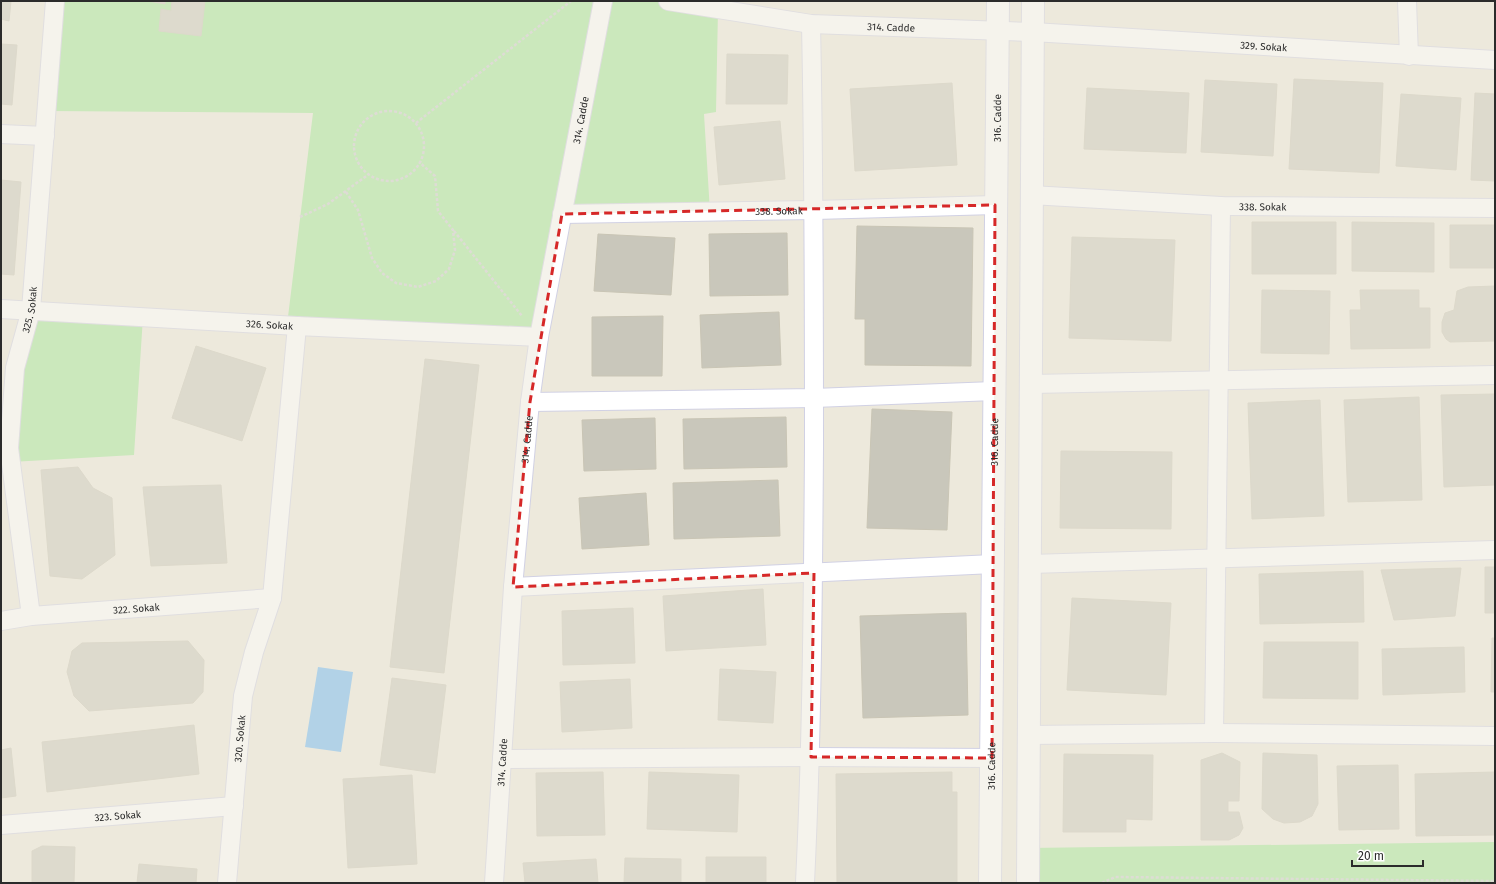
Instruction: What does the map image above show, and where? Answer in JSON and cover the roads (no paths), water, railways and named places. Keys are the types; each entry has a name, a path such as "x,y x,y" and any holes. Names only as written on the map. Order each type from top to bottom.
{"street":[{"name":"325. Sokak","path":"31,616 5,449 15,368 31,310 55,1"},
{"name":"314. Cadde","path":"494,883 513,587 530,402 539,337 603,1"},
{"name":"314. Cadde","path":"668,1 811,24 1033,32"},
{"name":"316. Cadde","path":"990,883 998,1"},
{"path":"1028,883 1033,1"},
{"path":"1407,1 1409,56"},
{"path":"805,883 811,757 814,573 815,210 811,24"},
{"name":"329. Sokak","path":"1033,32 1409,56 1495,60"},
{"path":"1,134 45,136"},
{"name":"338. Sokak","path":"1031,195 1221,206 1495,208"},
{"name":"338. Sokak","path":"562,214 815,210 995,205"},
{"path":"1214,733 1221,206"},
{"name":"326. Sokak","path":"1,309 297,326 539,337"},
{"name":"320. Sokak","path":"227,883 243,696 254,652 272,598 297,326"},
{"path":"1031,384 1495,375"},
{"path":"530,402 814,398 994,392"},
{"path":"1030,564 1495,550"},
{"path":"513,587 993,564"},
{"name":"322. Sokak","path":"1,621 31,616 272,598"},
{"path":"1028,735 1214,733 1495,736"},
{"path":"502,759 811,757 992,758"},
{"name":"323. Sokak","path":"1,825 234,806"}],"water":[{"path":"318,667 353,672 341,752 305,747"}]}
